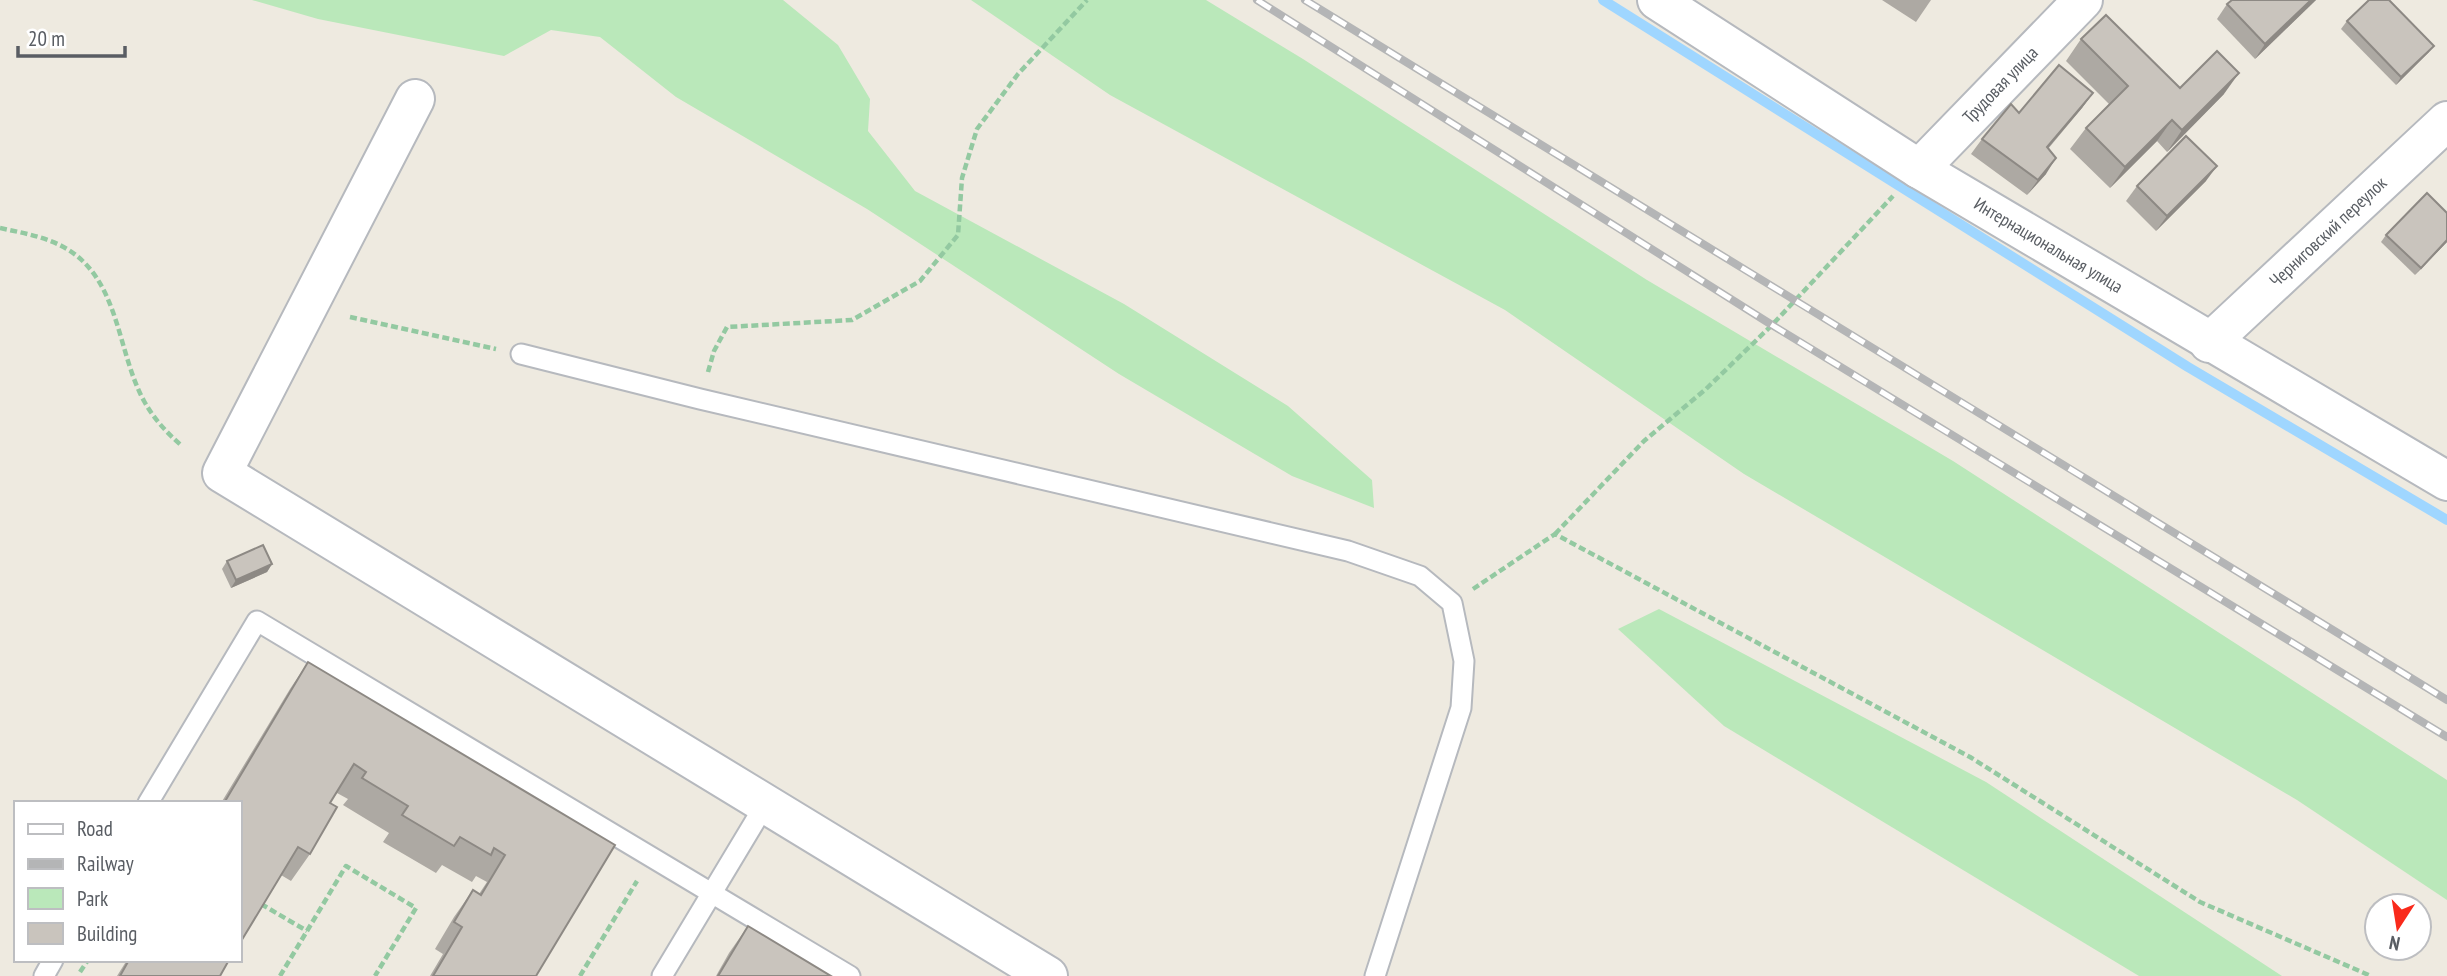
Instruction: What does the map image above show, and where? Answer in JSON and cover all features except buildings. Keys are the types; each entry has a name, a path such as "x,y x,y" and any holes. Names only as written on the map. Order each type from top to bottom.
{"street":[{"name":"Интернациональная улица","path":"1657,0 1919,169 2209,343 2447,481"},
{"name":"Трудовая улица","path":"1919,169 2083,0"},
{"path":"415,99 222,473 1048,976"},
{"name":"Черниговский переулок","path":"2209,343 2447,121"}],"lane":[{"path":"521,354 700,400 1348,551 1420,576 1452,603 1464,661 1461,708 1375,976"},
{"path":"149,801 257,621 850,976"},
{"path":"662,976 766,803"}],"path":[{"path":"700,400 714,351 727,327 852,320 920,281 958,235 962,178 977,129 1018,74 1087,0"},
{"path":"1452,603 1555,534 1644,441 1706,389 1772,325 1891,199"},
{"path":"0,228 47,239 85,262 102,287 118,323 142,398 159,425 182,446"},
{"path":"350,317 521,354"},
{"path":"1555,534 1970,757 2200,902 2371,976"},
{"path":"280,976 346,866 416,908 376,976"},
{"path":"579,976 639,877"},
{"path":"261,904 307,931"}],"green space":[{"path":"252,0 783,0 838,45 870,99 868,131 915,191 1124,304 1288,406 1372,480 1374,508 1292,476 1119,374 867,209 676,97 600,37 551,30 504,56 318,19"},
{"path":"971,0 1206,0 1303,59 1647,280 1953,461 2447,780 2447,900 2297,800 1744,474 1505,310 1110,95"},
{"path":"1659,609 1986,782 2282,976 2139,976 1724,726 1618,629"}],"waterway":[{"path":"1603,0 2188,367 2447,520"}],"railway":[{"path":"1257,0 1772,325 2447,737"},
{"path":"1305,0 2447,700"}]}
